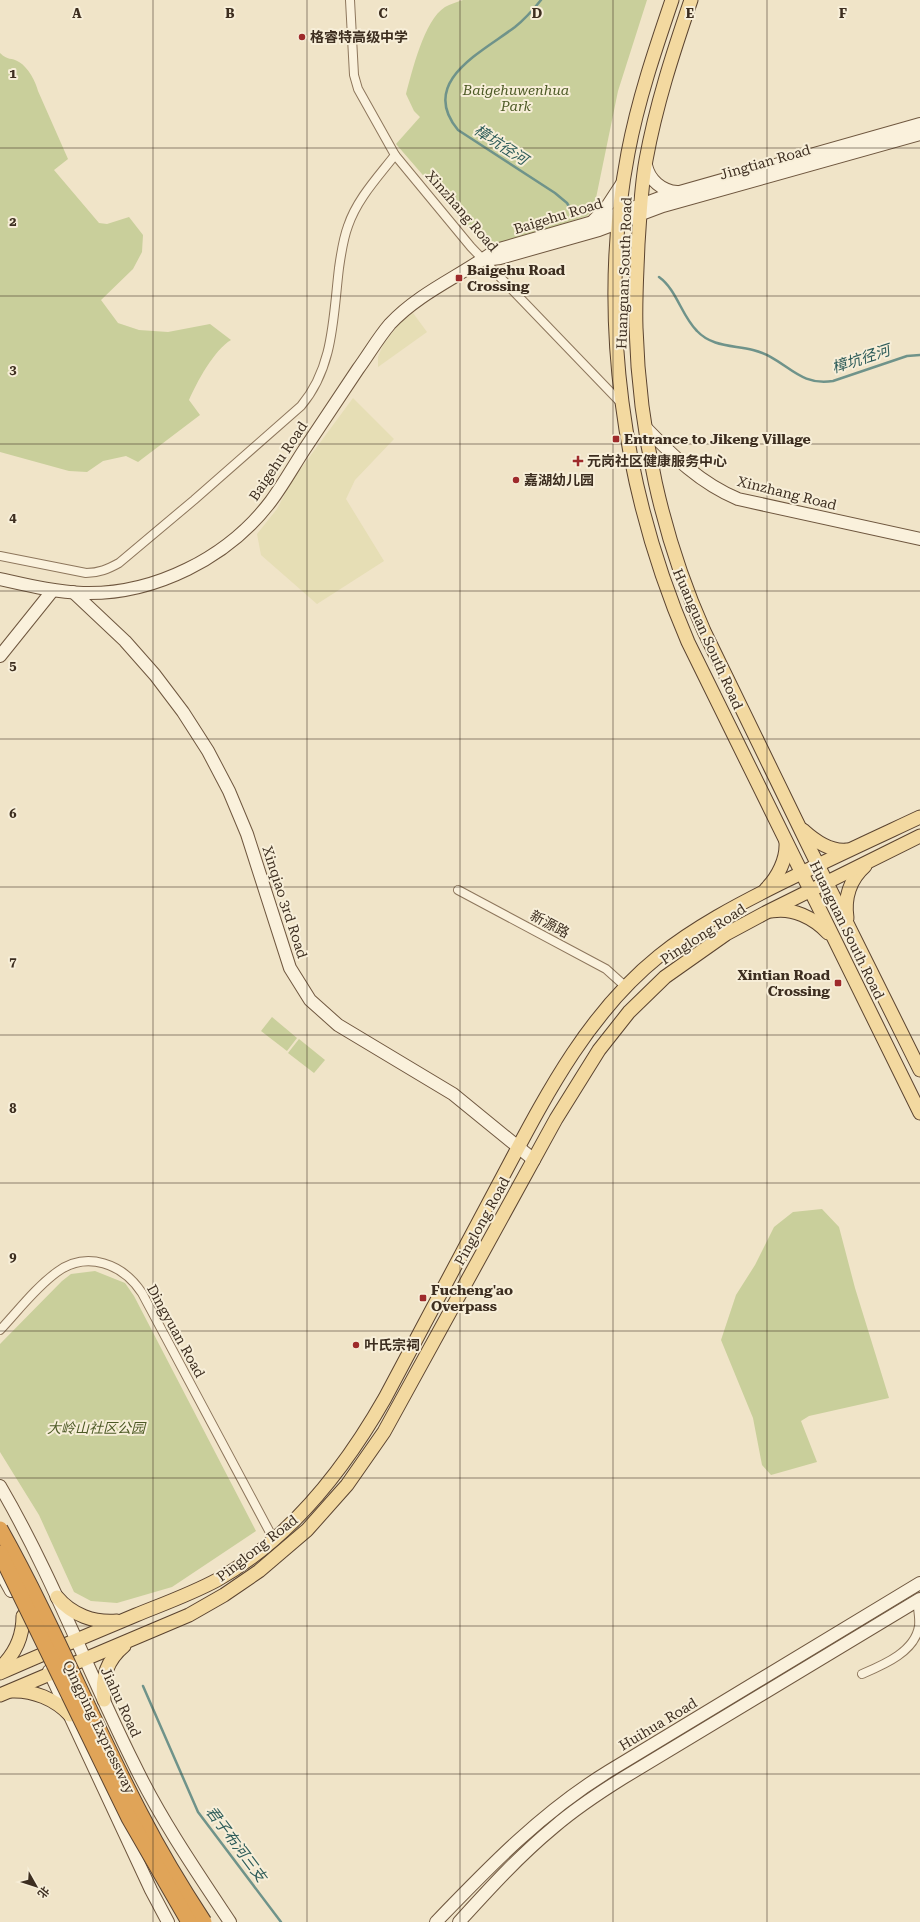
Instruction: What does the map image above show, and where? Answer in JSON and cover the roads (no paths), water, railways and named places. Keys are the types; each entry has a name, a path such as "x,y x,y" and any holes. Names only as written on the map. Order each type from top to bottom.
{"highway":[{"name":"Qingping Expressway","path":"0,1529 36,1597 140,1814 175,1876 204,1922"},
{"name":"Qingping Expressway","path":"0,1553 129,1818 189,1922"}],"main road":[{"name":"Huanguan South Road","path":"672,0 639,106 623,181 620,217 616,322 627,435 645,518 662,575 688,642 920,1113"},
{"name":"Huanguan South Road","path":"691,0 661,95 646,165 641,210 636,327 639,380 646,428 662,508 693,606 818,865 920,1070"},
{"name":"Pinglong Road","path":"0,1673 217,1580 274,1540 322,1490 351,1452 371,1422 550,1090 576,1048 594,1024 626,987 674,945 731,909 801,873 920,817"},
{"path":"796,820 817,841 834,850 849,850"},
{"name":"Pinglong Road","path":"4,1693 189,1615 240,1584 293,1543 332,1503 360,1468 391,1419 534,1160 585,1071 599,1050 629,1012 647,993 683,963 726,934 810,890 920,836"},
{"path":"762,893 772,882 779,869 785,854 786,842"},
{"path":"847,923 846,910 849,889 854,878 871,860"},
{"path":"765,913 782,910 800,914 818,924 834,939"},
{"path":"57,1596 70,1610 86,1617 107,1622 127,1619"},
{"path":"0,1668 9,1658 19,1641 23,1625 23,1616"},
{"path":"104,1700 102,1685 106,1670 116,1654 130,1641"},
{"path":"4,1693 26,1692 44,1697 58,1704 70,1715"}],"street":[{"name":"Xinzhang Road","path":"350,0 354,75 358,89 395,155 484,260 623,404"},
{"name":"Jingtian Road","path":"641,210 678,192 920,124"},
{"name":"Jingtian Road","path":"620,217 920,134"},
{"path":"0,556 86,573 109,569 194,500 301,406 311,394 318,382 328,351 342,245 347,227 353,213 363,198 395,155"},
{"path":"646,165 649,176 658,184 669,190 678,192"},
{"path":"588,223 595,219 606,208 623,181"},
{"name":"Baigehu Road","path":"484,260 500,258 620,217"},
{"name":"Baigehu Road","path":"0,580 53,590 73,592 105,592 131,589 153,583 174,576 194,566 231,542 260,515 272,501 319,428 391,324 404,311 434,288 484,260 496,250 588,223 620,217"},
{"name":"Xinzhang Road","path":"646,428 694,474 714,488 738,499 920,539"},
{"path":"0,656 53,590"},
{"name":"Xinqiao 3rd Road","path":"73,592 125,641 156,675 183,712 208,751 229,791 247,834 290,968 310,1000 338,1025 453,1094 534,1160"},
{"name":"新源路","path":"458,890 606,969 626,987"},
{"name":"Dingyuan Road","path":"0,1330 48,1279 68,1266 80,1262 104,1263 126,1274 142,1293 274,1540"},
{"name":"Jiahu Road","path":"0,1486 57,1596 134,1765 158,1809 230,1922"},
{"path":"0,1571 42,1655 151,1890 168,1922"},
{"name":"Huihua Road","path":"436,1922 509,1847 569,1797 594,1780 920,1583"},
{"path":"862,1674 883,1666 902,1652 914,1639 919,1626 919,1600"},
{"name":"Huihua Road","path":"459,1922 522,1856 588,1801 630,1774 919,1600"}],"waterway":[{"name":"樟坑径河","path":"541,0 519,24 472,58 459,70 450,83 445,97 448,113 458,130 555,193 567,203 574,215"},
{"name":"樟坑径河","path":"659,277 665,282 675,296 692,325 703,336 716,343 753,350 764,354 810,380 821,382 833,381 907,356 920,355"},
{"name":"君子布河三支","path":"143,1686 198,1812 281,1922"}],"place":[{"name":"格睿特高级中学","path":"302,37"},
{"name":"Baigehu Road Crossing","path":"459,278"},
{"name":"Entrance to Jikeng Village","path":"616,439"},
{"name":"元岗社区健康服务中心","path":"578,461"},
{"name":"嘉湖幼儿园","path":"516,480"},
{"name":"Xintian Road Crossing","path":"838,983"},
{"name":"Fucheng'ao Overpass","path":"423,1298"},
{"name":"叶氏宗祠","path":"356,1345"}],"park label":[{"name":"Baigehuwenhua Park","path":"516,98"},
{"name":"大岭山社区公园","path":"96,1428"}]}
